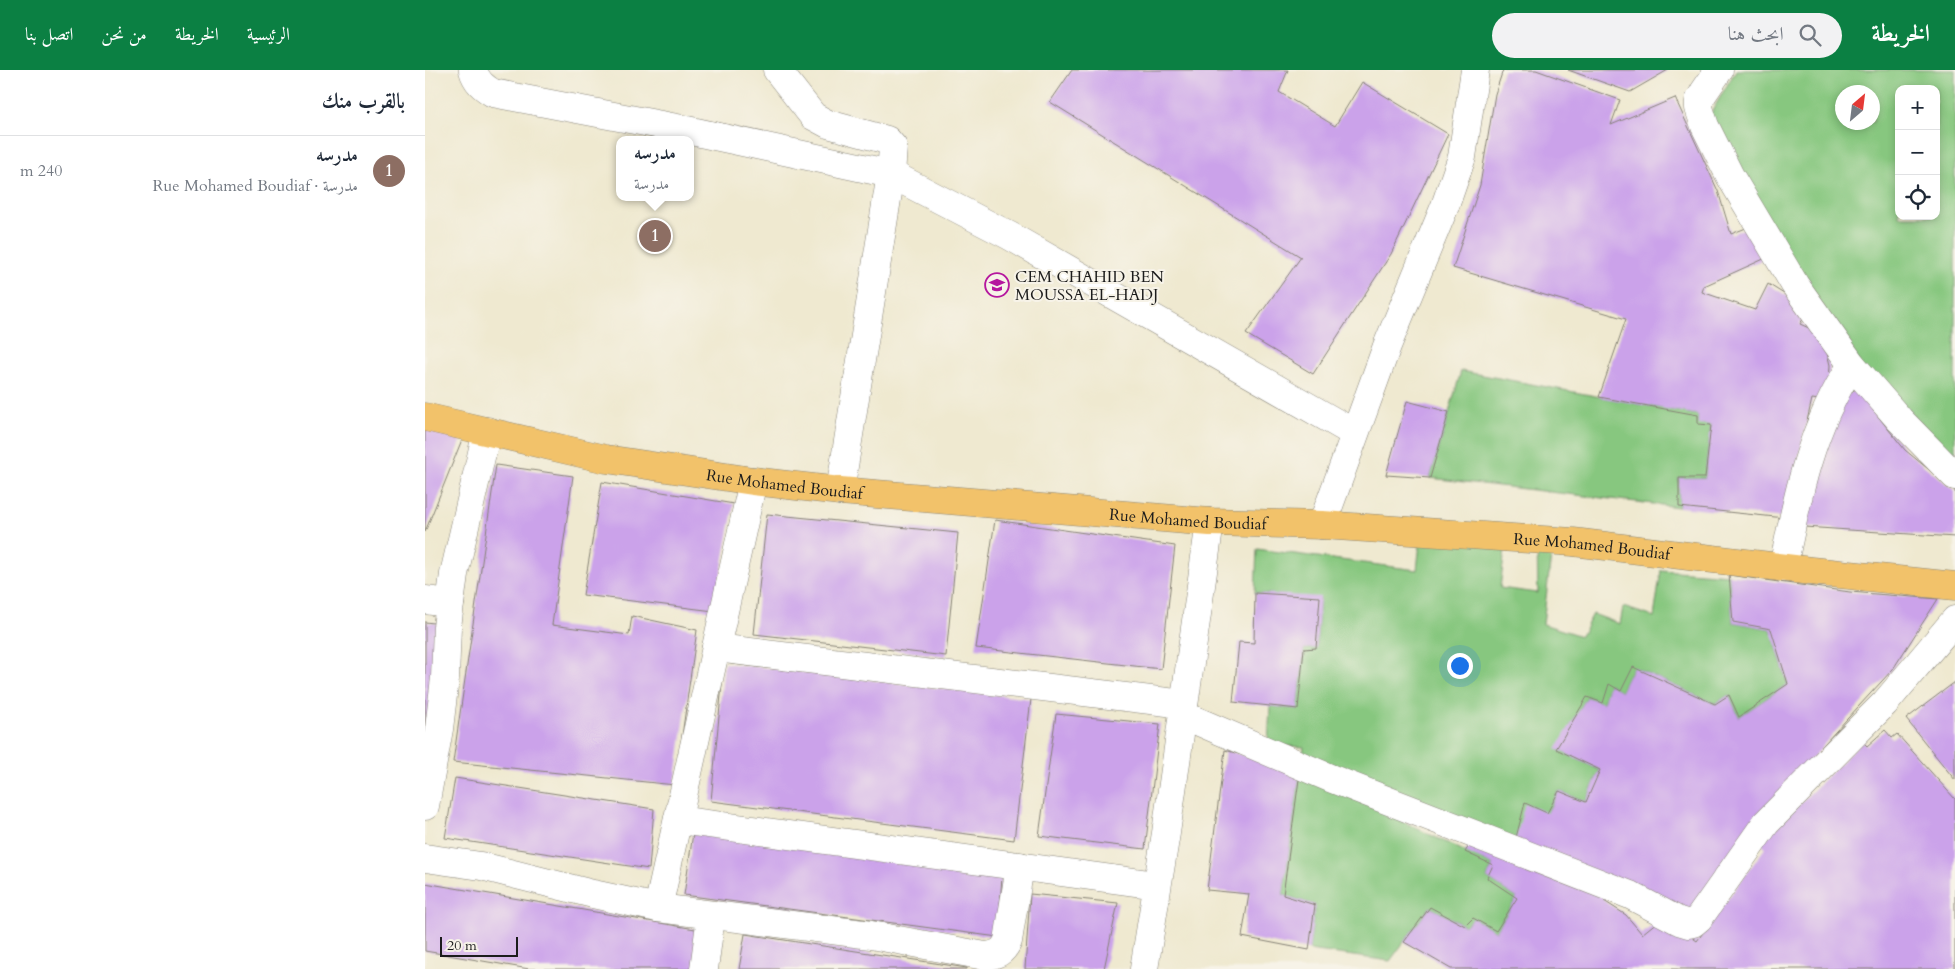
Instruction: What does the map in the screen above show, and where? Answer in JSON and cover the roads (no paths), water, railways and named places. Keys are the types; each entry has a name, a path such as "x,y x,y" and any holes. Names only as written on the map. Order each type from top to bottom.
{"main road":[{"name":"Rue Mohamed Boudiaf","path":"425,417 607,459 753,481 840,491 1210,522 1322,525 1573,542 1783,568 1955,586"}],"street":[{"path":"473,70 476,79 481,85 493,93 682,129 891,174 1010,236 1354,433"},
{"path":"777,70 813,116 828,124 887,140 893,147 891,174 840,491"},
{"path":"1322,525 1387,346 1445,206 1462,157 1475,70"},
{"path":"1719,70 1699,101 1699,108 1705,126 1730,176 1795,285 1852,365 1900,420 1955,476"},
{"path":"1783,568 1800,485 1810,452 1831,398 1852,365"},
{"path":"425,806 439,729 445,678 447,627 438,601 454,574 487,432"},
{"path":"658,908 753,481"},
{"path":"1144,969 1210,522"},
{"path":"716,648 1183,710 1389,802 1621,891 1689,924 1693,924 1766,823 1885,703 1955,620"},
{"path":"679,820 1157,885"},
{"path":"425,858 481,866 658,908 711,916 871,934 985,956 995,955 1002,951 1008,941 1021,866"},
{"path":"704,969 711,916"}],"place":[{"name":"مدرسه","path":"655,236"},
{"name":"CEM CHAHID BEN MOUSSA EL-HADJ","path":"997,285"}]}
